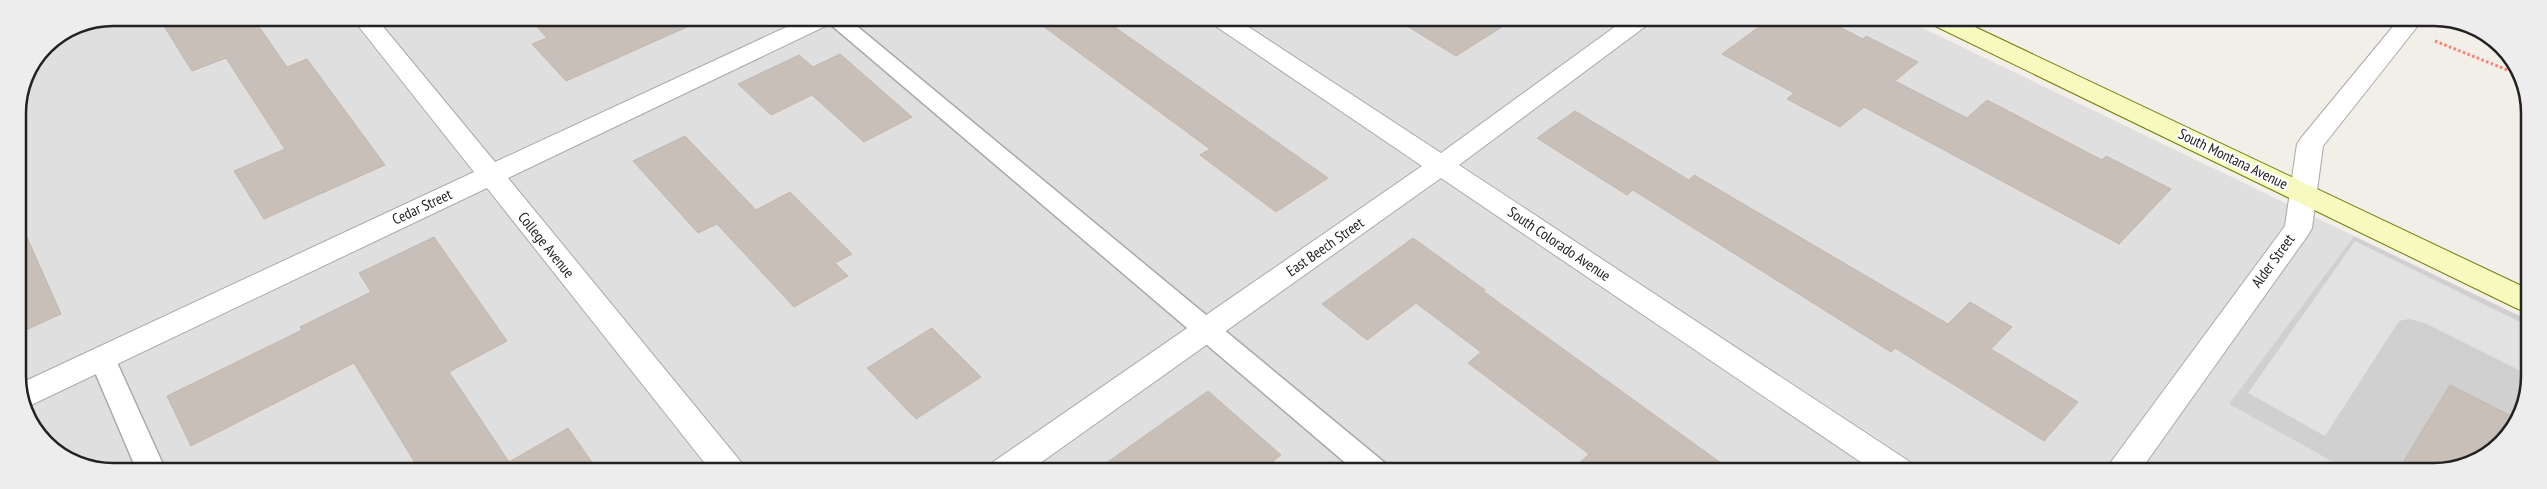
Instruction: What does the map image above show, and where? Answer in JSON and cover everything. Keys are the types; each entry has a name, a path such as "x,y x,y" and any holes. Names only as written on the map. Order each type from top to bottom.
{"street":[{"name":"College Avenue","path":"370,26 723,463"},
{"name":"Cedar Street","path":"28,393 807,26"},
{"name":"South Colorado Avenue","path":"1231,26 1887,463"},
{"name":"East Beech Street","path":"1015,463 1442,165 1631,26"},
{"name":"South Montana Avenue","path":"1954,26 2521,298"},
{"name":"Alder Street","path":"2128,463 2298,228 2310,144 2407,26"}],"lane":[{"path":"844,26 1365,463"},
{"path":"102,358 148,463"}],"path":[{"path":"2413,26 2509,70"}],"shaded area":[{"path":"114,26 1919,26 2354,236 2229,404 2335,463 102,462 80,456 56,441 44,429 38,419 28,392 26,375 26,114 28,97 33,80 41,65 65,41 80,33"},
{"path":"2354,236 2521,317 2520,387 2512,414 2503,429 2491,441 2467,456 2433,463 2335,463 2229,404"},
{"path":"2355,241 2521,323 2521,371 2425,323 2409,319 2399,321 2325,436 2248,393"}],"building":[{"path":"164,26 259,26 287,67 307,59 385,165 264,219 234,171 285,149 226,58 192,71"},
{"path":"536,26 689,26 566,81 532,44 547,38"},
{"path":"1043,26 1113,26 1328,178 1276,212 1200,155 1210,149"},
{"path":"1407,26 1503,26 1456,56"},
{"path":"1760,26 1838,26 1863,39 1866,36 1918,62 1895,81 1967,118 1987,100 2102,160 2106,156 2171,189 2119,244 1864,107 1840,127 1787,99 1794,93 1722,54"},
{"path":"840,54 912,117 864,142 812,95 771,115 738,84 799,55 813,67"},
{"path":"1575,111 1689,180 1694,175 1948,324 1970,302 2012,327 1991,349 2078,402 2044,441 1895,348 1891,352 1633,190 1627,195 1537,138"},
{"path":"685,136 756,210 790,192 852,254 835,263 848,276 794,307 717,224 698,233 633,161"},
{"path":"26,235 61,314 26,330"},
{"path":"434,237 507,341 449,372 509,462 568,428 592,463 415,463 354,363 191,446 167,396 302,330 300,327 371,292 359,273"},
{"path":"1413,238 1721,463 1579,463 1589,454 1468,363 1481,352 1416,303 1367,340 1322,304"},
{"path":"932,328 981,377 916,419 867,368"},
{"path":"2450,385 2511,416 2503,429 2491,441 2467,456 2433,463 2408,463 2404,461"},
{"path":"1208,391 1281,455 1270,463 1106,463"}]}
